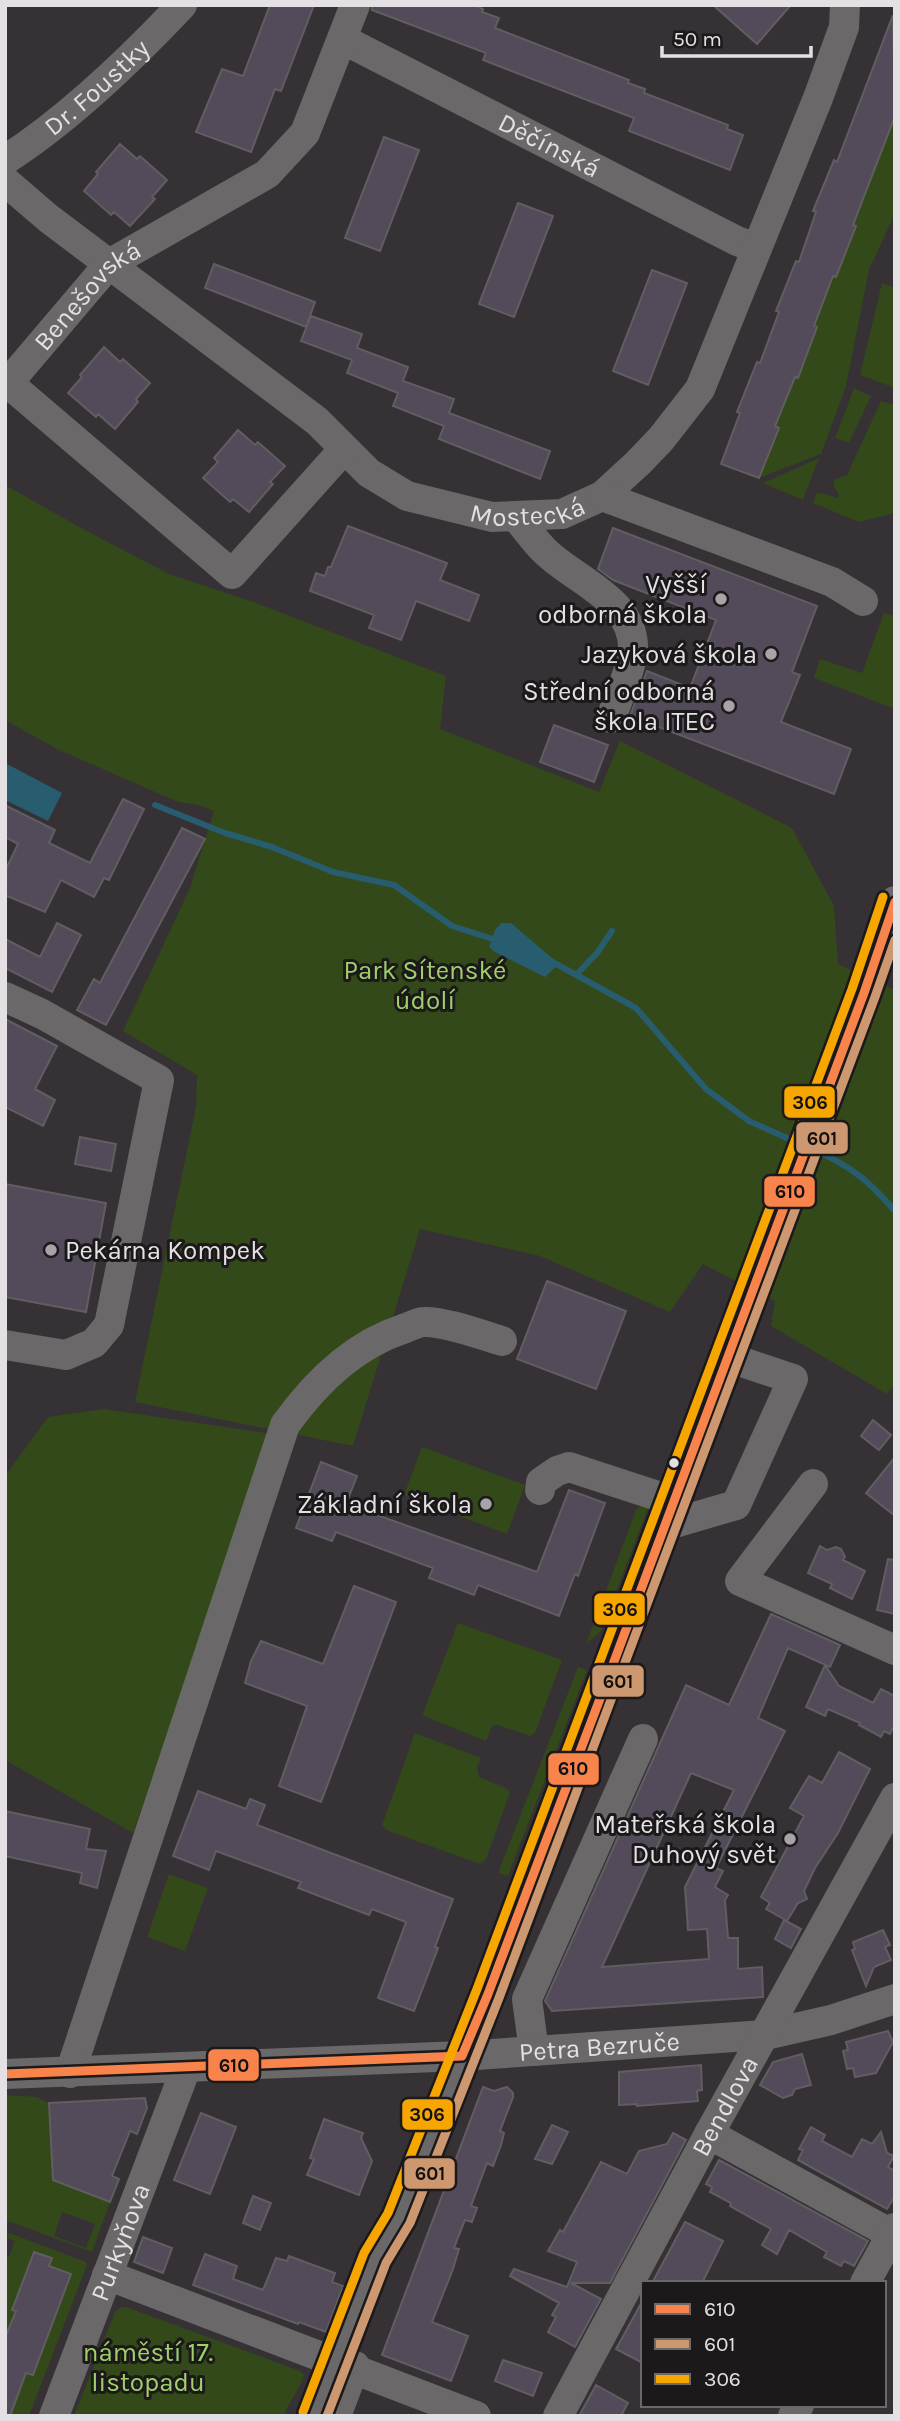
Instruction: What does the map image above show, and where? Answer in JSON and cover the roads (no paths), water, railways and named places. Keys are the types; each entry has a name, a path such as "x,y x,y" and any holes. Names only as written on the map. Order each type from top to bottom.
{"street":[{"name":"Dr. Foustky","path":"5,160 30,144 69,111 182,5"},
{"name":"Benešovská","path":"344,449 232,574 8,383 109,264 267,174 305,132 355,5"},
{"name":"Mostecká","path":"5,181 14,191 317,421 369,473 407,496 492,517 562,514 602,496 662,439 700,389 844,27 845,5"},
{"name":"Děčínská","path":"342,39 737,241 756,247"},
{"path":"602,496 832,582 863,601"},
{"path":"514,516 548,554 618,607 632,631 633,653 611,718"},
{"path":"314,2416 345,2365 393,2265 399,2218 488,1994 864,993 895,901"},
{"path":"5,997 42,1014 159,1080 109,1325 94,1343 66,1355 5,1345"},
{"path":"69,2073 285,1425 303,1399 339,1364 380,1336 423,1322 466,1329 502,1341"},
{"path":"540,1490 541,1482 557,1471 569,1467 669,1513 736,1505 793,1379 727,1357"},
{"path":"813,1484 740,1581 895,1650"},
{"path":"534,2051 527,1999 643,1739"},
{"name":"Bendlova","path":"558,2416 709,2134 895,1798"},
{"name":"Petra Bezruče","path":"5,2074 462,2056 765,2035 831,2020 895,1999"},
{"name":"Purkyňova","path":"54,2416 186,2068"},
{"path":"709,2134 894,2233 866,2281"},
{"path":"107,2275 476,2416"},
{"path":"336,2416 345,2365"}],"water":[{"path":"7,764 62,793 48,821 5,800"},
{"path":"501,923 511,923 559,964 545,977 495,952 489,947 495,930"}],"waterway":[{"path":"155,805 333,872 394,885 452,926 499,941"},
{"path":"577,974 597,953 612,931"},
{"path":"551,961 636,1008 706,1089 749,1121 798,1143"},
{"path":"814,1150 859,1175 895,1211"}],"place":[{"name":"Vyšší odborná škola","path":"721,599"},
{"name":"Jazyková škola","path":"771,654"},
{"name":"Střední odborná škola ITEC","path":"729,706"},
{"name":"Pekárna Kompek","path":"51,1250"},
{"name":"Základní škola","path":"486,1504"},
{"name":"Mateřská škola Duhový svět","path":"790,1839"}],"park label":[{"name":"Park Sítenské údolí","path":"425,985"},
{"name":"náměstí 17. listopadu","path":"148,2367"}]}
